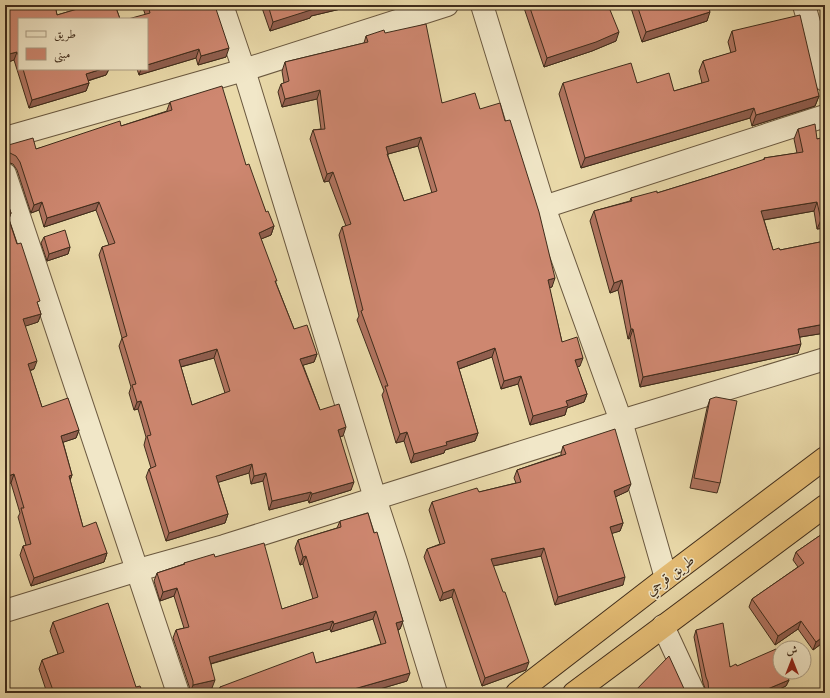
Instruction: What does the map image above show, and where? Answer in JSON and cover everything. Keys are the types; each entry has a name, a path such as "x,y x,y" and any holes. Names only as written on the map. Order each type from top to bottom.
{"highway":[{"name":"طريق قرجي","path":"517,693 825,458"},
{"path":"574,693 825,506"}],"street":[{"path":"222,5 244,70 374,498 396,562 436,693"},
{"path":"5,138 244,70 447,5"},
{"path":"482,5 544,207 620,421 666,578"},
{"path":"804,5 825,80"},
{"path":"544,207 825,116"},
{"path":"5,174 178,693"},
{"path":"5,611 138,570 224,546 620,421 825,359"},
{"path":"663,626 694,693"}],"building":[{"path":"5,5 55,5 57,15 91,5 115,5 120,18 18,18 18,54 17,52 5,55"},
{"path":"148,5 212,5 213,9 216,9 229,48 201,56 199,49 148,65 148,18 132,18 150,13"},
{"path":"268,5 323,5 313,7 314,9 273,22"},
{"path":"529,5 608,5 619,32 596,42 547,58"},
{"path":"637,5 708,5 710,12 646,32"},
{"path":"800,15 819,96 756,115 754,108 585,158 563,83 631,63 637,83 669,73 674,91 709,81 703,61 736,51 732,31"},
{"path":"426,24 442,103 475,93 480,109 500,103 505,121 510,120 539,212 555,278 548,280 562,342 577,337 583,358 575,360 587,394 566,401 568,406 533,416 521,376 504,381 495,348 457,362 478,433 446,442 447,445 414,454 407,432 400,434 385,386 388,386 361,311 363,310 342,227 351,224 333,172 327,174 313,130 325,129 320,90 285,99 281,84 289,81 285,62 368,42 366,36 384,30 385,33","holes":["421,137 437,191 404,201 387,154 386,147"]},
{"path":"23,70 99,70 86,74 89,83 32,100"},
{"path":"222,86 246,165 249,164 266,212 268,211 274,226 259,233 277,281 275,281 294,329 307,325 317,354 300,359 320,410 339,404 346,427 338,430 354,482 312,494 311,492 272,501 266,473 254,476 252,464 216,476 228,514 169,533 149,469 156,466 147,436 151,435 141,401 137,402 132,385 136,384 122,338 127,336 102,247 115,243 99,202 47,218 42,202 34,205 20,162 16,156 10,153 5,154 5,146 33,138 36,149 120,121 121,126 172,110 170,102","holes":["217,349 230,391 192,405 179,360"]},
{"path":"815,124 817,139 825,137 825,219 821,220 817,202 761,211 773,250 825,241 825,324 798,329 801,344 643,377 633,329 631,329 622,280 614,283 594,211 632,201 631,198 657,191 657,193 709,177 765,159 764,158 803,152 798,129"},
{"path":"5,196 11,213 7,214 17,244 21,243 40,301 37,302 41,314 23,319 37,361 28,364 42,407 68,398 79,430 61,436 72,475 69,476 83,527 96,522 107,553 34,578 23,546 31,544 21,508 24,508 14,474 5,477"},
{"path":"65,230 70,247 49,254 44,237"},
{"path":"716,397 737,401 720,483 694,478 710,399"},
{"path":"615,429 631,484 614,491 623,523 610,527 625,577 558,597 544,548 491,559 503,592 505,592 529,662 485,678 454,589 443,593 427,549 445,543 432,502 477,488 479,492 521,482 517,470 566,454 563,446"},
{"path":"368,513 374,533 377,532 403,621 396,623 410,673 340,693 222,693 220,687 313,652 316,663 386,643 376,611 334,624 333,621 209,657 215,680 193,685 176,630 189,627 177,588 163,592 157,573 214,554 215,557 264,543 282,609 318,597 306,556 303,557 298,540 341,527 340,521"},
{"path":"825,532 825,635 816,642 801,621 778,636 752,599 804,563 796,552"},
{"path":"108,603 136,687 140,686 143,693 54,693 42,660 64,652 53,622"},
{"path":"723,623 730,667 736,664 737,666 772,651 772,680 789,680 758,693 709,693 708,682 696,630"},
{"path":"669,656 686,693 633,693"}]}
